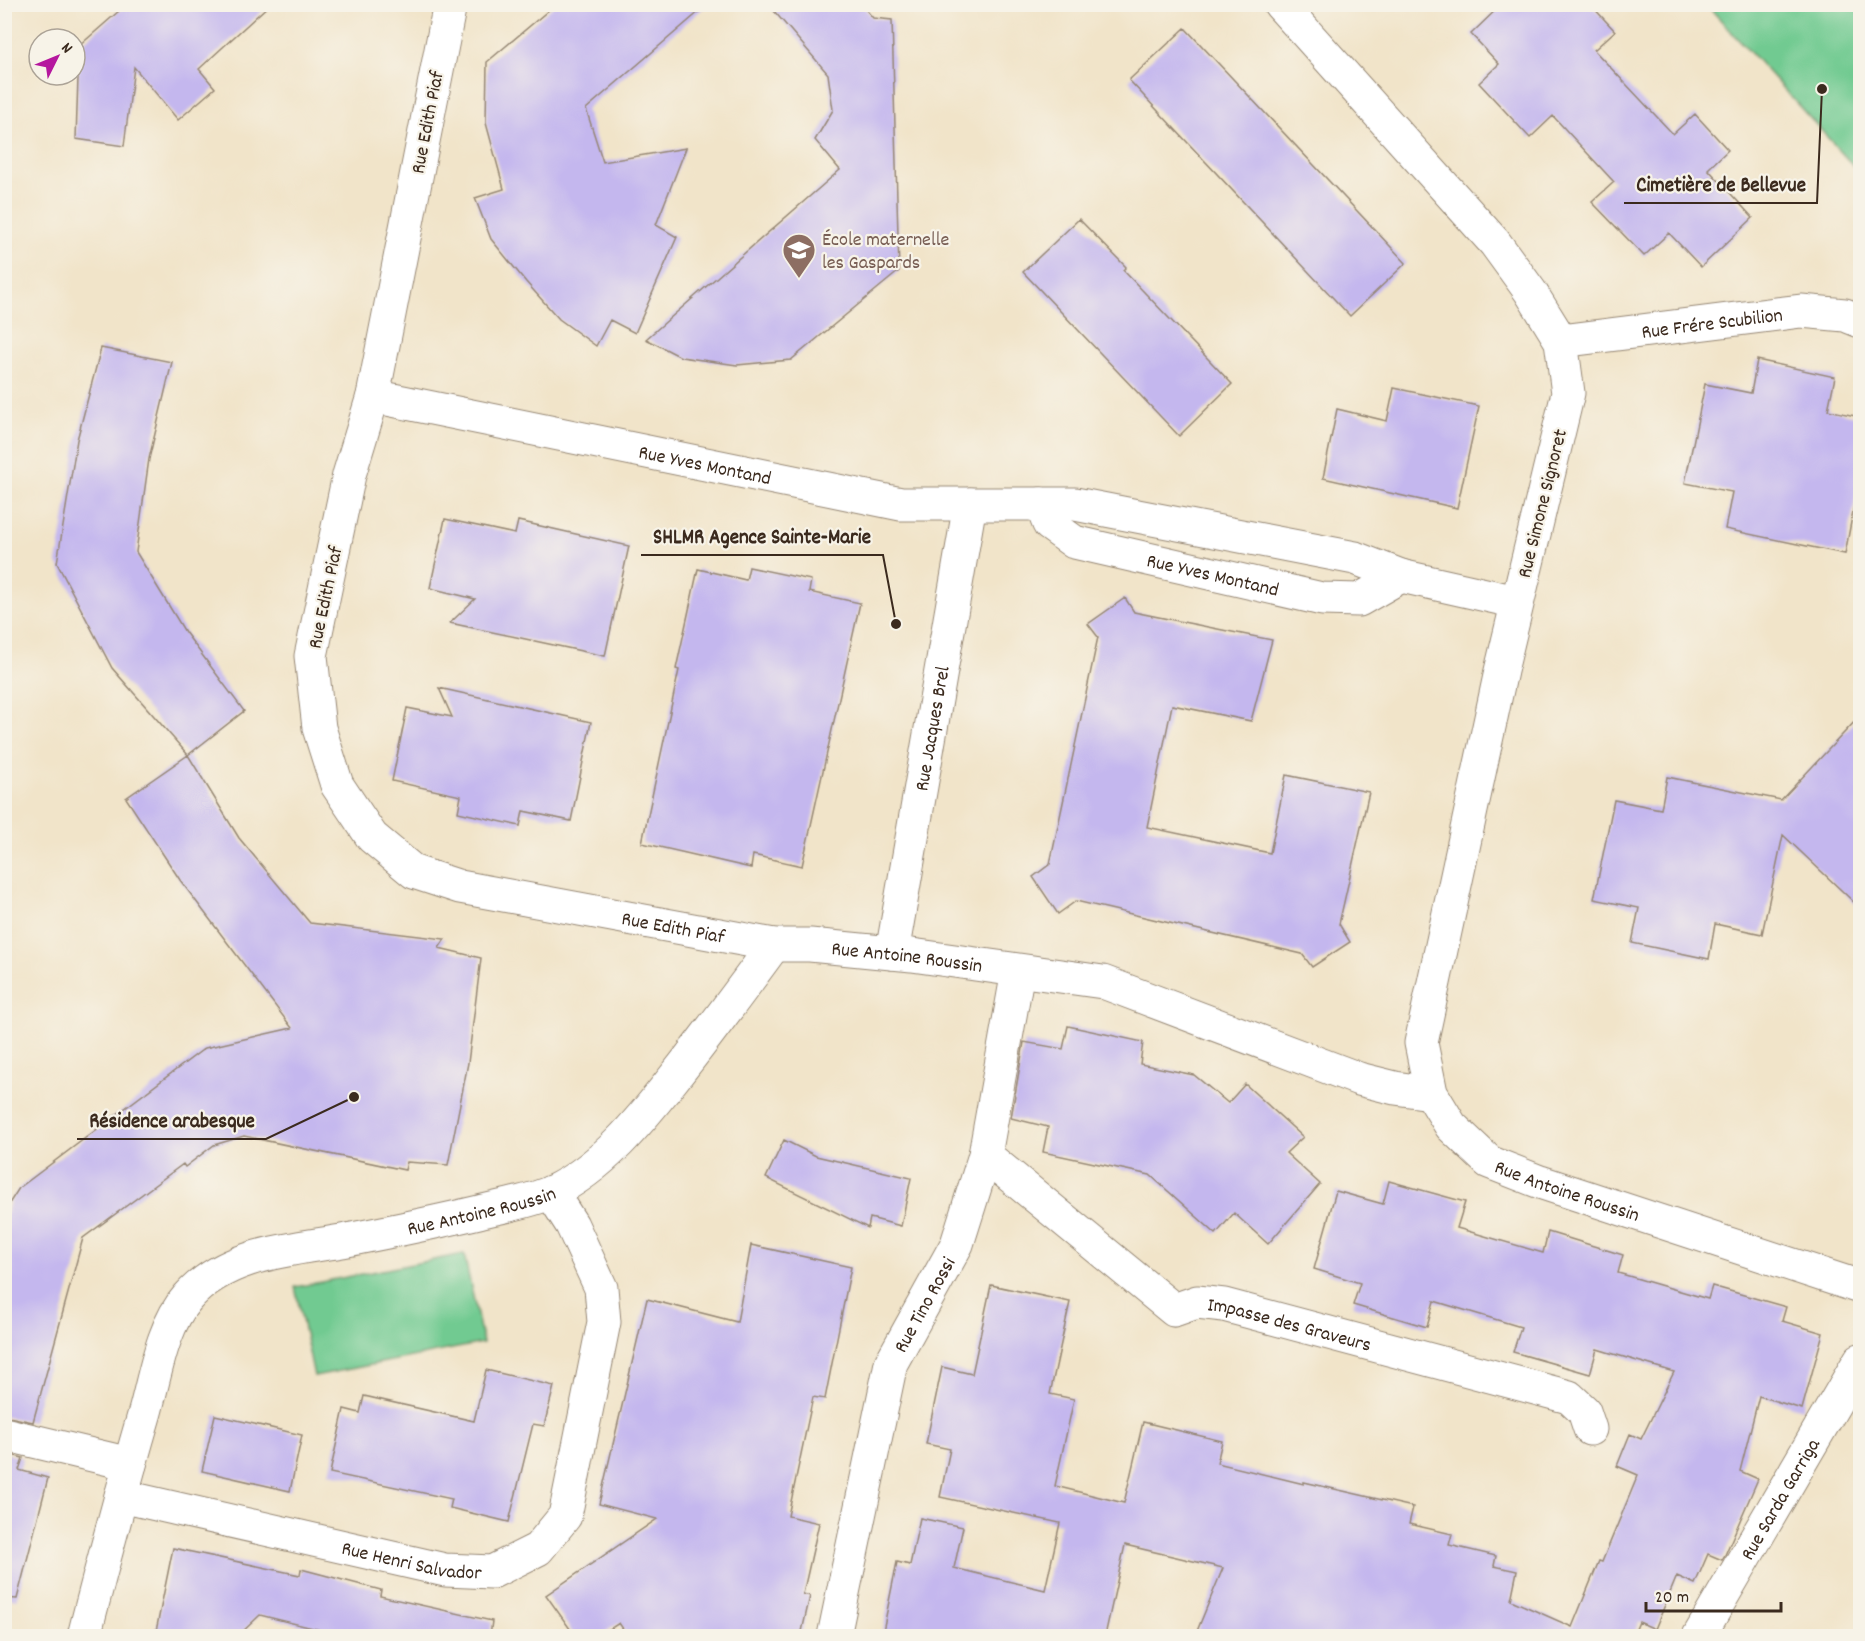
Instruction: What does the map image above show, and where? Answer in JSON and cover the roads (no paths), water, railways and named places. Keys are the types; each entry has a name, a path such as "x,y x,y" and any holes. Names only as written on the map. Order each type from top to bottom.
{"street":[{"name":"Rue Edith Piaf","path":"450,4 373,396 349,475 311,656 319,728 337,786 372,837 414,872 460,887 774,945"},
{"name":"Rue Simone Signoret","path":"1280,4 1495,243 1530,291 1561,341 1568,393 1517,602 1421,1043 1431,1093"},
{"name":"Rue Frére Scubilion","path":"1561,341 1801,310 1845,315 1860,321"},
{"name":"Rue Yves Montand","path":"373,396 901,504 1075,504 1355,558 1401,576 1517,602"},
{"name":"Rue Jacques Brel","path":"892,953 970,504"},
{"name":"Rue Yves Montand","path":"1041,504 1049,525 1074,542 1322,600 1359,600 1401,576"},
{"name":"Rue Antoine Roussin","path":"84,1636 169,1326 187,1298 211,1277 240,1261 276,1252 407,1229 498,1208 551,1192 573,1179 603,1157 630,1132 704,1041 774,945 810,945 892,953 1103,982 1359,1079 1395,1088 1431,1093 1451,1126 1489,1162 1540,1182 1860,1287"},
{"name":"Rue Tino Rossi","path":"834,1636 891,1363 957,1244 985,1155 1018,971"},
{"name":"Impasse des Graveurs","path":"985,1155 1174,1310 1197,1302 1224,1305 1569,1397 1584,1411 1590,1430"},
{"name":"Rue Henri Salvador","path":"121,1496 445,1570 492,1572 538,1549 565,1516 604,1322 601,1288 572,1225 551,1192"},
{"name":"Rue Sarda Garriga","path":"1699,1636 1860,1360"},
{"path":"4,1434 130,1464"}],"place":[{"name":"Cimetière de Bellevue","path":"1822,89"},
{"name":"École maternelle les Gaspards","path":"799,279"},
{"name":"SHLMR Agence Sainte-Marie","path":"896,624"},
{"name":"Résidence arabesque","path":"354,1097"}]}
